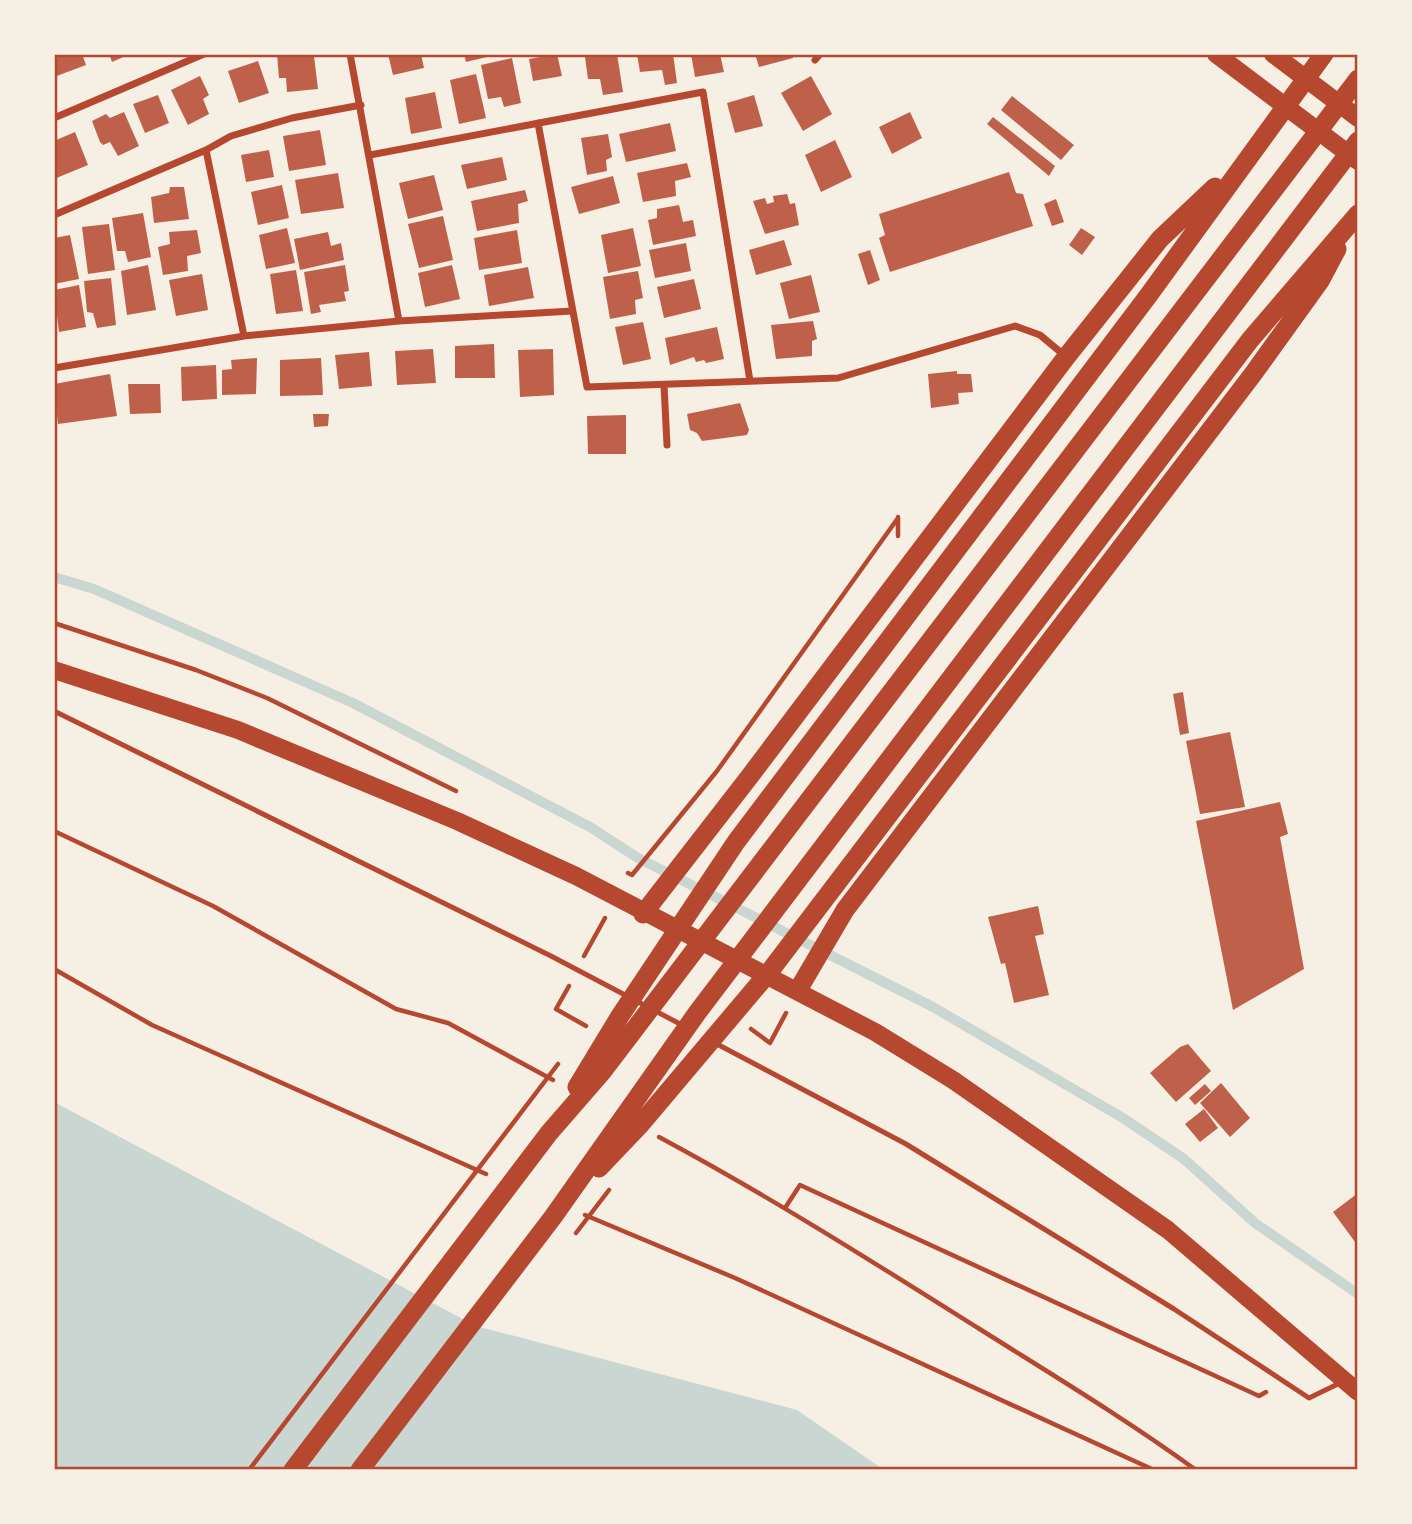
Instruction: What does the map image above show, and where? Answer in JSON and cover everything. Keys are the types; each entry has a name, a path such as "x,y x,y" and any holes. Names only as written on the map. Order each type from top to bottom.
{"highway":[{"path":"550,1133 620,1016 736,842 886,646 954,549 1148,296 1324,54"},
{"path":"293,1470 550,1133 602,1072 1358,79"},
{"path":"360,1470 552,1217 705,1002 1358,141"},
{"path":"643,914 1067,356 1160,239 1253,151"},
{"path":"552,1217 639,1126 770,971 1250,340 1354,219"},
{"path":"798,990 845,910 1313,292 1354,219"}],"main road":[{"path":"1216,54 1358,161"},
{"path":"1273,54 1358,118"},
{"path":"54,670 238,730 457,821 576,876 643,914 798,990 953,1080 1167,1230 1354,1387"}],"street":[{"path":"54,118 204,54"},
{"path":"350,54 399,321"},
{"path":"370,156 703,92 750,381"},
{"path":"54,215 206,150 231,136 292,118 361,105"},
{"path":"538,123 587,387 838,378 1015,326 1040,335 1067,356"},
{"path":"206,150 244,335"},
{"path":"54,368 244,335 399,321 572,311"},
{"path":"664,386 667,445"}],"lane":[{"path":"54,711 551,956 906,1144 1174,1308 1309,1398 1354,1387"}],"path":[{"path":"622,870 632,875 717,771 898,517"},
{"path":"54,623 196,670 267,698 468,797"},
{"path":"54,969 152,1025 495,1177"},
{"path":"746,1026 770,1043 798,990"},
{"path":"578,1038 594,1017"},
{"path":"248,1470 562,1059"},
{"path":"785,1208 800,1185 1259,1396 1284,1382"},
{"path":"583,1214 735,1278 1154,1470"}],"shaded area":[{"path":"54,1102 476,1326 797,1410 884,1470 54,1470"}],"building":[{"path":"54,54 82,54 86,65 54,77"},
{"path":"109,54 130,54 112,62"},
{"path":"277,54 314,56 318,89 287,92 286,78 279,78"},
{"path":"388,54 421,54 424,68 393,75"},
{"path":"464,54 494,54 495,55 466,62"},
{"path":"557,54 562,76 533,81 529,59"},
{"path":"617,54 623,92 603,95 600,79 588,79 585,57"},
{"path":"637,54 673,54 677,83 665,85 662,70 640,72"},
{"path":"691,54 720,54 724,72 695,77"},
{"path":"755,54 792,54 793,58 759,67"},
{"path":"512,58 521,103 504,107 501,97 488,99 481,65"},
{"path":"258,61 269,93 239,103 228,71"},
{"path":"476,74 486,118 459,124 450,80"},
{"path":"200,76 209,95 203,99 209,114 188,125 171,90"},
{"path":"811,76 832,114 803,131 781,93"},
{"path":"435,92 442,128 411,134 405,98"},
{"path":"158,95 169,123 145,133 133,104"},
{"path":"754,95 763,126 735,133 727,103"},
{"path":"1012,96 1074,145 1061,160 1001,110"},
{"path":"124,112 139,146 118,156 110,142 103,145 100,142 92,121 106,114 110,118"},
{"path":"910,112 922,138 892,154 879,127"},
{"path":"993,117 1055,166 1049,176 987,124"},
{"path":"670,123 676,151 626,162 619,134"},
{"path":"320,130 326,165 289,171 283,136"},
{"path":"75,132 88,165 54,179 54,141"},
{"path":"608,134 612,157 606,160 607,171 587,175 581,138"},
{"path":"835,140 852,177 821,192 805,155"},
{"path":"269,150 274,177 246,182 241,155"},
{"path":"502,157 507,180 467,189 461,165"},
{"path":"687,163 691,177 675,181 676,196 643,202 637,173"},
{"path":"1009,172 1016,193 1023,194 1033,226 890,272 879,238 885,235 879,214"},
{"path":"338,173 344,208 301,214 295,180"},
{"path":"434,175 443,210 408,219 399,183"},
{"path":"613,176 620,203 579,214 571,187"},
{"path":"282,185 289,218 258,225 251,192"},
{"path":"170,187 184,187 189,219 154,223 151,197 169,193"},
{"path":"525,190 528,201 518,204 519,223 477,231 471,201"},
{"path":"787,194 790,204 795,203 799,225 765,234 753,201 765,198 767,204 774,202 773,196"},
{"path":"1056,199 1064,222 1052,226 1044,204"},
{"path":"679,205 683,222 693,220 696,236 653,245 648,220 657,218 657,209"},
{"path":"143,213 151,257 128,262 125,251 117,251 112,218"},
{"path":"443,216 453,260 419,268 408,224"},
{"path":"109,224 115,270 88,274 82,227"},
{"path":"287,228 295,263 266,269 259,235"},
{"path":"633,228 641,266 608,273 601,235"},
{"path":"1081,228 1095,237 1082,255 1069,245"},
{"path":"197,230 201,253 187,256 188,271 163,275 158,247 170,244 169,232"},
{"path":"517,230 522,263 479,270 474,238"},
{"path":"328,232 331,246 341,243 344,260 300,270 294,239"},
{"path":"70,235 79,279 54,284 54,238"},
{"path":"784,240 792,265 756,275 749,250"},
{"path":"686,243 691,271 655,278 649,250"},
{"path":"870,250 880,280 868,285 858,254"},
{"path":"148,265 156,310 127,315 121,271"},
{"path":"345,265 349,291 344,292 346,301 319,305 321,312 311,314 304,272"},
{"path":"452,265 460,299 425,307 418,273"},
{"path":"528,267 534,298 489,306 484,275"},
{"path":"296,270 303,311 276,314 270,274"},
{"path":"638,271 643,298 635,300 636,314 610,319 603,277"},
{"path":"202,274 208,310 176,316 169,280"},
{"path":"811,275 820,312 789,319 780,283"},
{"path":"111,278 116,325 97,328 93,313 87,312 84,281"},
{"path":"694,279 701,309 664,318 657,287"},
{"path":"79,285 86,327 59,332 54,290"},
{"path":"813,321 817,339 812,341 812,356 776,359 771,325"},
{"path":"643,322 651,359 623,365 615,327"},
{"path":"717,327 724,359 706,363 704,360 696,362 694,357 670,365 665,338"},
{"path":"494,344 495,378 455,378 455,346"},
{"path":"433,349 436,383 397,385 395,351"},
{"path":"553,349 554,395 520,397 518,350"},
{"path":"369,352 372,386 339,389 335,355"},
{"path":"257,358 256,394 222,395 222,370 232,369 231,360"},
{"path":"321,358 323,395 280,396 280,360"},
{"path":"216,365 217,399 182,401 181,367"},
{"path":"957,371 957,374 971,374 973,392 958,393 959,404 931,408 928,374"},
{"path":"110,374 117,416 58,424 54,384"},
{"path":"128,384 160,384 161,413 130,414"},
{"path":"740,403 749,430 747,435 702,441 697,433 690,430 687,414"},
{"path":"313,414 329,414 328,426 314,427"},
{"path":"626,415 626,454 588,454 587,416"},
{"path":"1183,692 1189,733 1180,735 1173,694"},
{"path":"1230,732 1245,807 1200,814 1186,741"},
{"path":"1280,802 1288,834 1280,837 1304,969 1233,1010 1196,821"},
{"path":"1038,906 1044,934 1035,936 1049,995 1014,1003 1005,963 1001,964 988,917"},
{"path":"1188,1044 1211,1071 1176,1102 1150,1073 1180,1047"},
{"path":"1221,1083 1250,1118 1230,1137 1200,1103"},
{"path":"1205,1084 1211,1091 1195,1105 1189,1098"},
{"path":"1204,1109 1218,1128 1200,1142 1185,1124"},
{"path":"1358,1193 1358,1246 1333,1212"}],"waterway":[{"path":"54,577 94,589 353,703 590,827 638,858 933,1007 1123,1118 1184,1159 1255,1223 1358,1294"}]}
